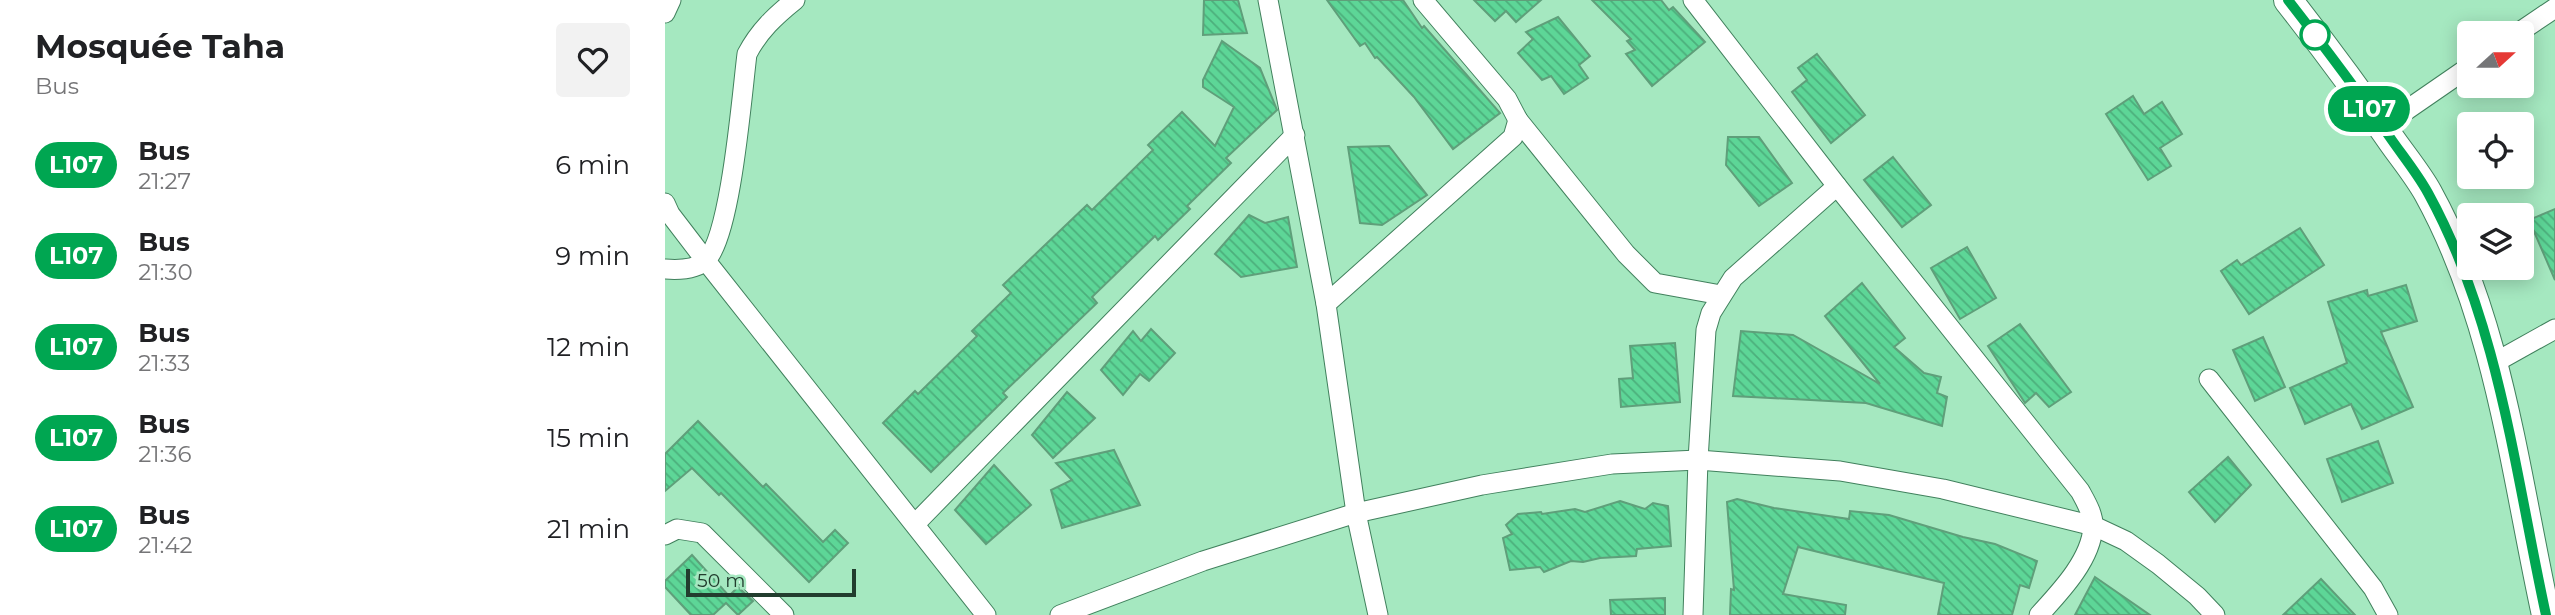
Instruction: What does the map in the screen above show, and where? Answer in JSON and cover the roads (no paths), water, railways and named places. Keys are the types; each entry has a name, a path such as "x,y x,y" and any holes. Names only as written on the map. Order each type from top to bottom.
{"main road":[{"path":"2288,0 2382,127 2433,204 2476,302 2494,363 2546,615"}],"street":[{"path":"665,13 671,0"},
{"path":"665,269 690,268 706,261 719,242 726,215 747,54 770,20 795,0"},
{"path":"1268,0 1325,304 1356,513 1378,615"},
{"path":"1423,0 1507,99 1518,120 1626,254 1655,283 1721,295"},
{"path":"1693,0 1837,186 2073,480 2089,508 2094,526 2086,549 2072,577 2039,615"},
{"path":"2534,22 2555,8"},
{"path":"2382,127 2457,75"},
{"path":"1325,304 1513,137 1518,120"},
{"path":"915,524 1295,135"},
{"path":"1693,615 1698,460 1706,330 1711,313 1733,278 1837,186"},
{"path":"667,209 986,615"},
{"path":"2494,363 2555,329"},
{"path":"2209,379 2373,588 2388,615"},
{"path":"1060,615 1203,561 1356,513 1482,485 1612,464 1698,460 1840,471 1943,489 2094,526 2126,541 2158,564 2197,596 2215,615"},
{"path":"665,535 677,529 702,533 784,615"}]}
